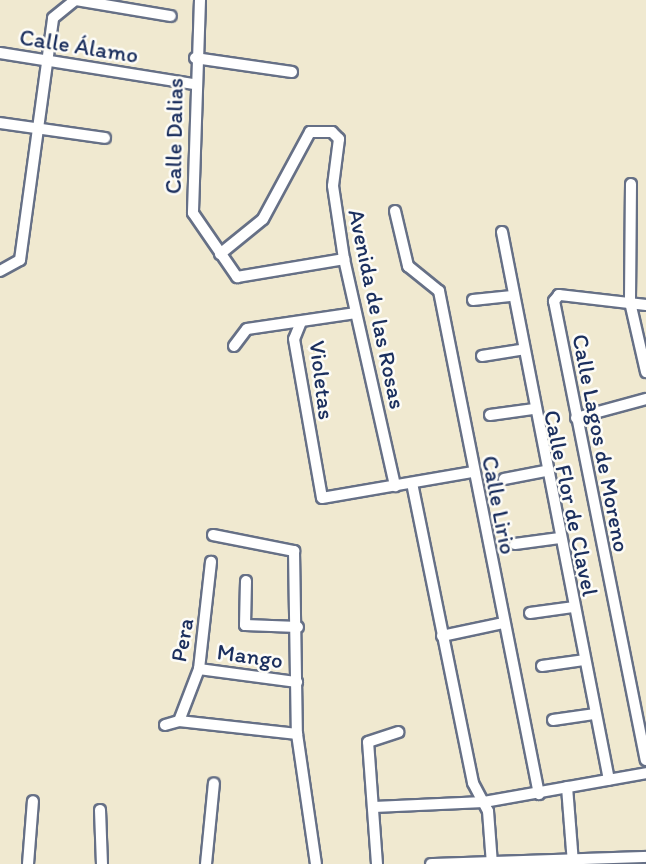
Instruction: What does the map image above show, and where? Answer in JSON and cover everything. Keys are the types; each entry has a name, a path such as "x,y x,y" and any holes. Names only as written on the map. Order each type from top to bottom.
{"street":[{"path":"3,271 20,260 41,127 53,18 75,0 171,16"},
{"name":"Calle Dalias","path":"200,0 193,84 190,195 193,213 220,254 243,278 344,259"},
{"name":"Calle Álamo","path":"0,53 193,84"},
{"path":"195,58 292,72"},
{"path":"0,123 105,138"},
{"name":"Avenida de las Rosas","path":"220,254 263,219 310,132 322,128 339,139 334,186 344,259 395,486"},
{"path":"631,184 631,302 646,372"},
{"name":"Calle Lirio","path":"395,211 408,266 439,290 472,471 539,794"},
{"name":"Calle Flor de Clavel","path":"502,232 510,296 609,780"},
{"path":"473,300 510,296"},
{"name":"Calle Lagos de Moreno","path":"631,302 554,298 646,760"},
{"path":"631,302 646,305"},
{"name":"Violetas","path":"356,313 301,322 294,339 322,498 395,486"},
{"path":"234,346 247,329 301,322"},
{"path":"482,356 521,350"},
{"path":"576,418 646,399"},
{"path":"490,415 533,409"},
{"path":"395,486 472,471"},
{"path":"504,479 545,471"},
{"path":"412,483 473,783 484,802 492,863"},
{"path":"213,535 294,551 298,627 297,734 314,864"},
{"path":"515,544 560,538"},
{"name":"Pera","path":"179,721 199,669 211,562"},
{"path":"246,581 245,625 298,627"},
{"path":"530,613 573,607"},
{"path":"442,636 503,623"},
{"path":"542,666 584,660"},
{"name":"Mango","path":"199,669 297,682"},
{"path":"553,720 594,714"},
{"path":"165,725 179,721 297,734"},
{"path":"377,864 368,742 398,732"},
{"path":"373,807 484,802 646,773"},
{"path":"206,864 214,783"},
{"path":"567,787 573,862"},
{"path":"28,864 33,800"},
{"path":"100,810 102,864"},
{"path":"431,864 646,858"}]}
